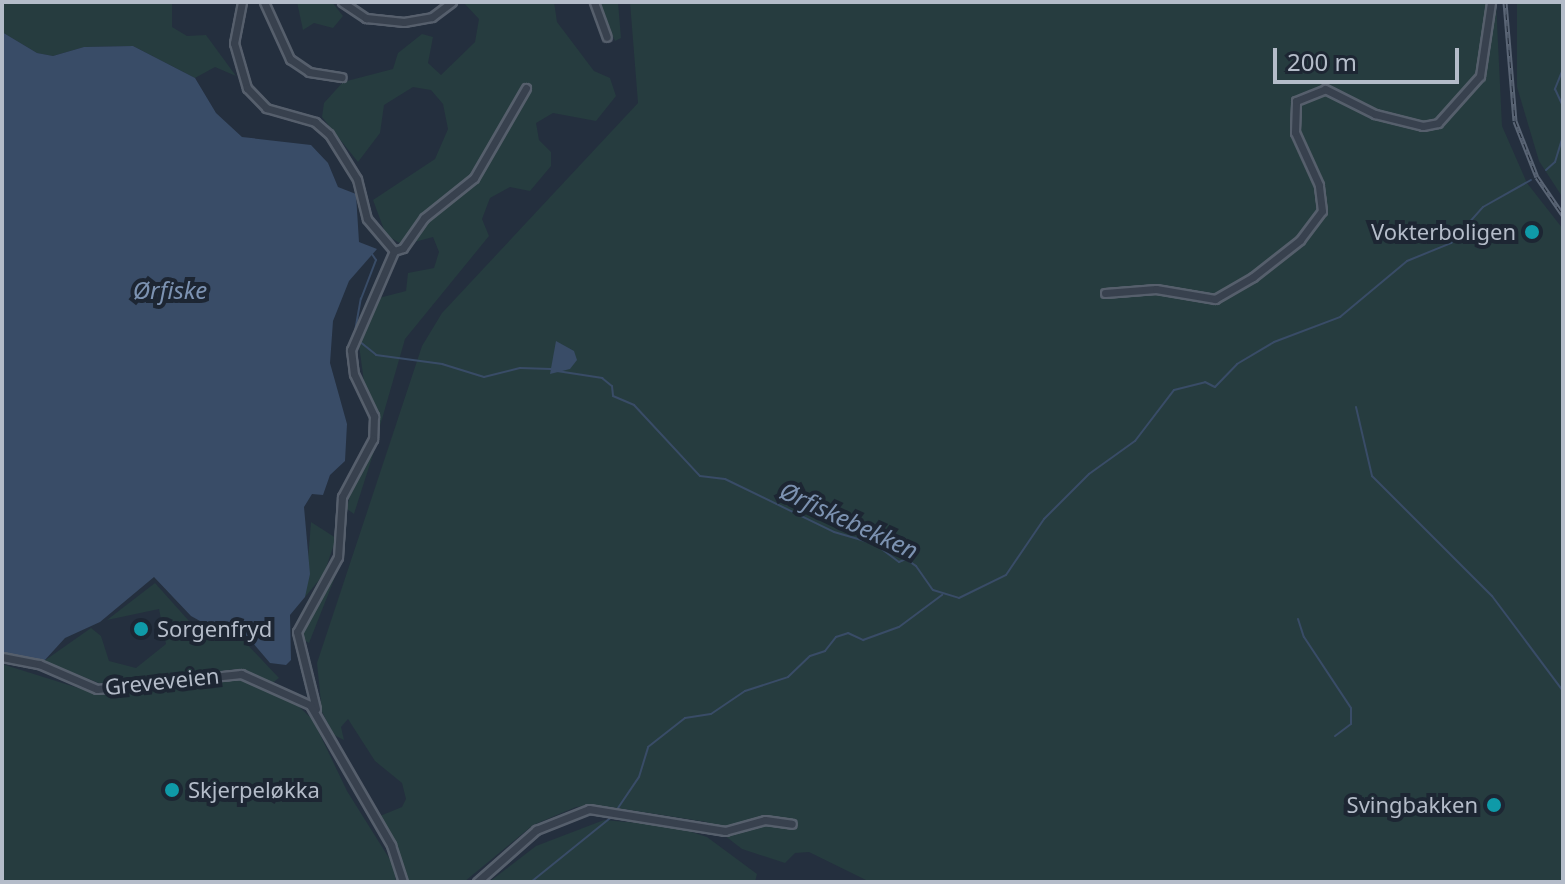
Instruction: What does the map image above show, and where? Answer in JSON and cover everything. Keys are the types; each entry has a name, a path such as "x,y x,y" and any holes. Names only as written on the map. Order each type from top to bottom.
{"street":[{"path":"242,2 234,43 247,88 266,108 315,122 329,134 357,179 367,219 392,254"},
{"path":"264,2 290,59 309,72 342,77"},
{"path":"342,2 366,18 404,22 432,17 452,2"},
{"path":"594,2 607,37"},
{"path":"1105,293 1156,289 1215,299 1253,277 1300,240 1322,211 1319,185 1295,132 1296,101 1325,89 1375,114 1423,126 1438,123 1480,76 1491,2"},
{"path":"403,882 391,845 350,779 316,709 297,632 338,557 342,497 370,447 374,430 374,416 351,361 356,338 392,254 403,248 424,218 474,178 526,88"},
{"name":"Greveveien","path":"2,657 39,664 97,689 241,674 316,709"},
{"path":"477,882 536,830 589,809 725,831 765,820 792,824"}],"green space":[{"path":"2,2 172,2 172,27 187,36 206,35 236,76 215,67 195,78 133,46 84,47 53,56 37,53 2,32"},
{"path":"297,2 332,2 343,16 333,28 314,23 303,30"},
{"path":"463,2 554,2 557,22 594,71 610,78 616,96 596,121 553,113 536,123 539,140 551,152 551,166 530,191 510,187 490,198 482,219 489,236 405,339 380,426 366,397 359,345 375,299 406,291 408,273 434,268 439,252 433,237 403,245 386,235 373,200 435,159 448,129 443,104 431,90 413,87 384,105 380,133 358,162 322,117 324,103 343,82 393,69 398,53 422,34 433,37 428,63 441,75 475,42 479,19"},
{"path":"598,2 618,2 621,38 615,41"},
{"path":"630,2 1496,2 1502,126 1527,183 1563,229 1563,882 870,882 809,852 795,853 785,863 742,849 707,822 597,805 576,807 533,825 464,882 408,882 380,816 402,807 406,799 402,783 375,761 348,719 341,727 344,740 334,735 322,712 317,663 422,346 442,313 638,103"},
{"path":"1517,2 1563,2 1563,198 1539,161 1517,87"},
{"path":"375,448 354,514 347,509 352,484"},
{"path":"311,522 336,538 324,574 305,597"},
{"path":"331,574 335,577 309,643 302,639 304,628"},
{"path":"155,583 189,621 219,639 244,641 279,678 271,684 237,669 104,685 44,661 91,628 101,636 109,661 136,668 166,644 159,609 107,620"},
{"path":"2,664 91,692 242,677 291,699 313,720 347,791 394,866 396,882 2,882"},
{"path":"604,820 673,826 707,837 757,874 755,882 489,882 536,846"}],"water":[{"name":"Ørfiske","path":"2,32 37,53 53,56 84,47 133,46 195,78 216,113 242,137 311,145 328,163 338,187 356,194 359,242 377,249 349,281 333,321 330,363 347,424 345,461 330,475 323,495 312,494 304,507 310,574 305,597 290,615 291,660 286,665 270,663 247,636 227,636 191,616 154,577 100,622 65,638 44,661 2,653"},
{"path":"556,341 574,351 577,360 570,369 550,374"}],"waterway":[{"name":"Ørfiskebekken","path":"1563,69 1555,89 1563,106"},
{"name":"Ørfiskebekken","path":"1546,170 1555,162 1563,135"},
{"name":"Ørfiskebekken","path":"557,371 602,378 612,386 613,396 634,405 700,476 725,479 834,532 875,544 899,562 906,559 916,566 933,590 959,598 1006,575 1044,519 1089,474 1135,441 1174,390 1205,382 1215,387 1237,364 1274,342 1340,317 1407,261 1451,243 1483,207 1531,180"},
{"name":"Ørfiskebekken","path":"354,337 361,299 376,260 372,254"},
{"name":"Ørfiskebekken","path":"359,341 376,355 442,364 484,377 520,368 551,369"},
{"path":"1356,407 1372,476 1492,596 1563,691"},
{"path":"618,808 639,777 648,747 685,718 711,714 745,691 788,677 810,656 825,651 836,637 848,633 863,640 899,627 942,595"},
{"path":"1298,619 1304,637 1351,708 1351,724 1335,736"},
{"path":"531,882 614,815"}],"railway":[{"path":"1505,2 1515,121 1537,177 1563,215"}],"place":[{"name":"Vokterboligen","path":"1532,232"},
{"name":"Sorgenfryd","path":"141,629"},
{"name":"Skjerpeløkka","path":"172,790"},
{"name":"Svingbakken","path":"1494,805"}]}
